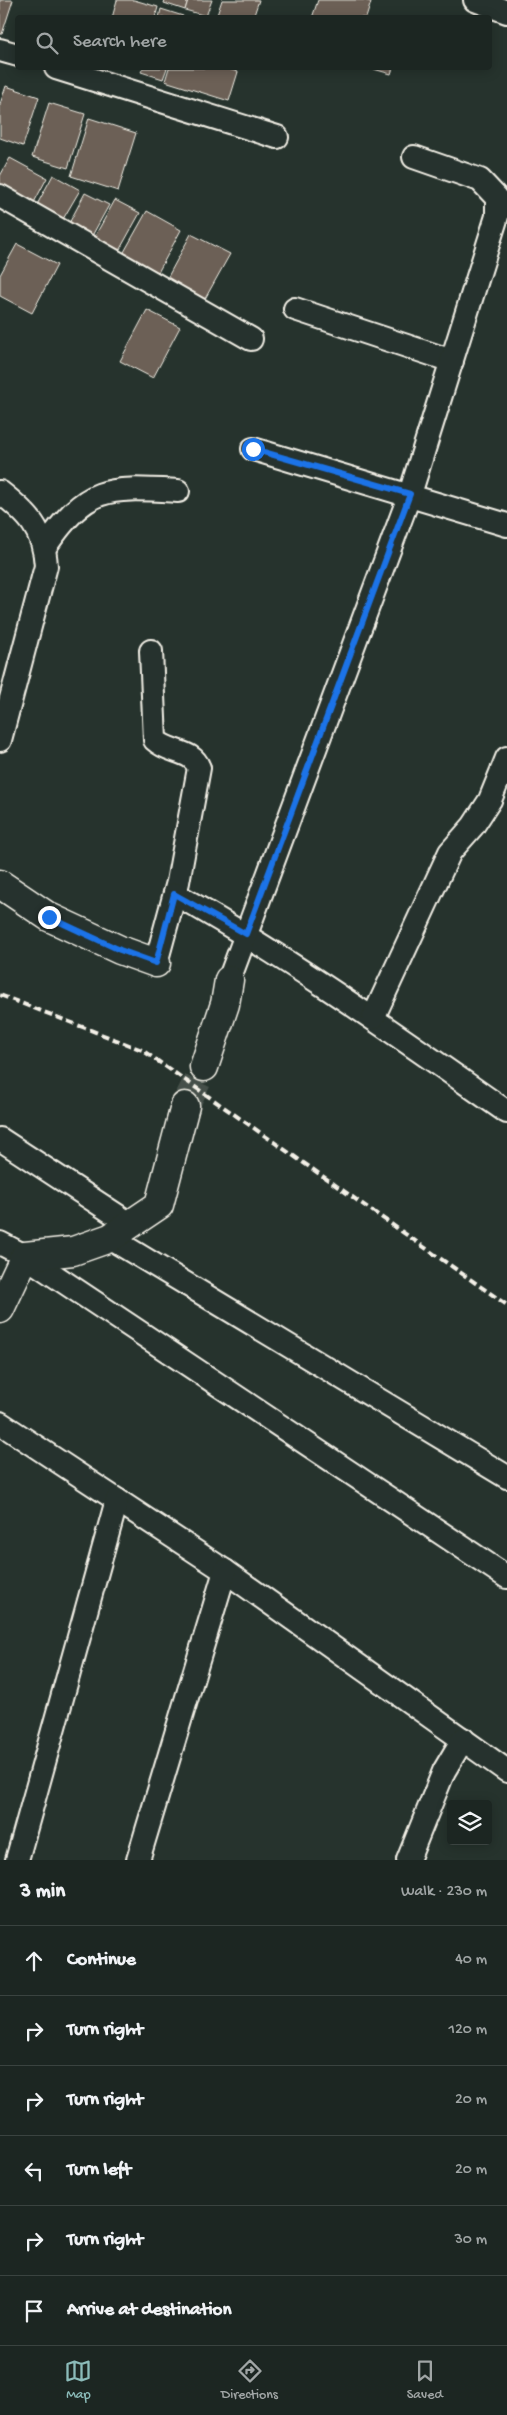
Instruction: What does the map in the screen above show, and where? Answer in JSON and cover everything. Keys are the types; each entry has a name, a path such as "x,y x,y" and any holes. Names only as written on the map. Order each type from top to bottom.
{"street":[{"path":"474,0 507,12"},
{"path":"0,50 15,54"},
{"path":"62,70 277,138"},
{"path":"204,1068 225,1004 229,980 410,494 497,216 497,198 480,180 414,157"},
{"path":"0,196 251,339"},
{"path":"295,309 452,361"},
{"path":"253,449 410,494 507,525"},
{"path":"45,547 65,519 88,500 106,491 130,488 178,491"},
{"path":"0,492 32,519 45,547 46,566 0,740"},
{"path":"0,884 49,917 120,950 156,963 174,894 198,781 199,768 196,760 189,755 164,748 155,740 151,651"},
{"path":"373,1018 450,852 473,826 490,800 507,758"},
{"path":"174,894 246,934 373,1018 507,1112"},
{"path":"25,1256 73,1251 120,1231 159,1204 185,1106"},
{"path":"0,1139 120,1231 507,1477"},
{"path":"0,1243 25,1256 507,1578"},
{"path":"0,1309 25,1256"},
{"path":"0,1423 225,1571 507,1771"},
{"path":"17,1860 117,1500"},
{"path":"138,1860 225,1571"},
{"path":"408,1860 444,1771 463,1739"}],"building":[{"path":"0,0 13,0 2,34 0,34"},
{"path":"117,0 134,0 158,7 156,15 113,15"},
{"path":"165,0 188,0 185,10 164,3"},
{"path":"188,0 212,0 206,15 185,10"},
{"path":"222,0 259,0 254,15 217,15"},
{"path":"318,0 364,0 371,2 367,15 313,15"},
{"path":"161,9 180,15 160,15"},
{"path":"142,70 166,70 163,79 141,72"},
{"path":"168,70 232,70 238,72 229,101 165,81"},
{"path":"377,70 392,70 391,74"},
{"path":"6,86 39,97 23,146 0,138 0,104"},
{"path":"49,103 85,114 68,168 32,157"},
{"path":"89,118 136,133 118,191 71,176"},
{"path":"10,158 47,178 30,210 0,194 0,176"},
{"path":"53,175 80,190 59,226 33,212"},
{"path":"85,193 109,205 88,243 65,231"},
{"path":"115,200 140,213 115,258 90,245"},
{"path":"147,211 181,230 154,280 119,261"},
{"path":"191,234 230,254 201,306 163,286"},
{"path":"17,244 57,265 32,313 0,296 0,275"},
{"path":"147,310 180,327 153,378 120,361"}],"tunnel":[{"path":"185,1106 204,1067"}],"railway":[{"path":"0,995 142,1050 507,1305"}],"route":[{"path":"49,917 120,950 156,963 174,894 246,934 410,494 253,449"}]}
